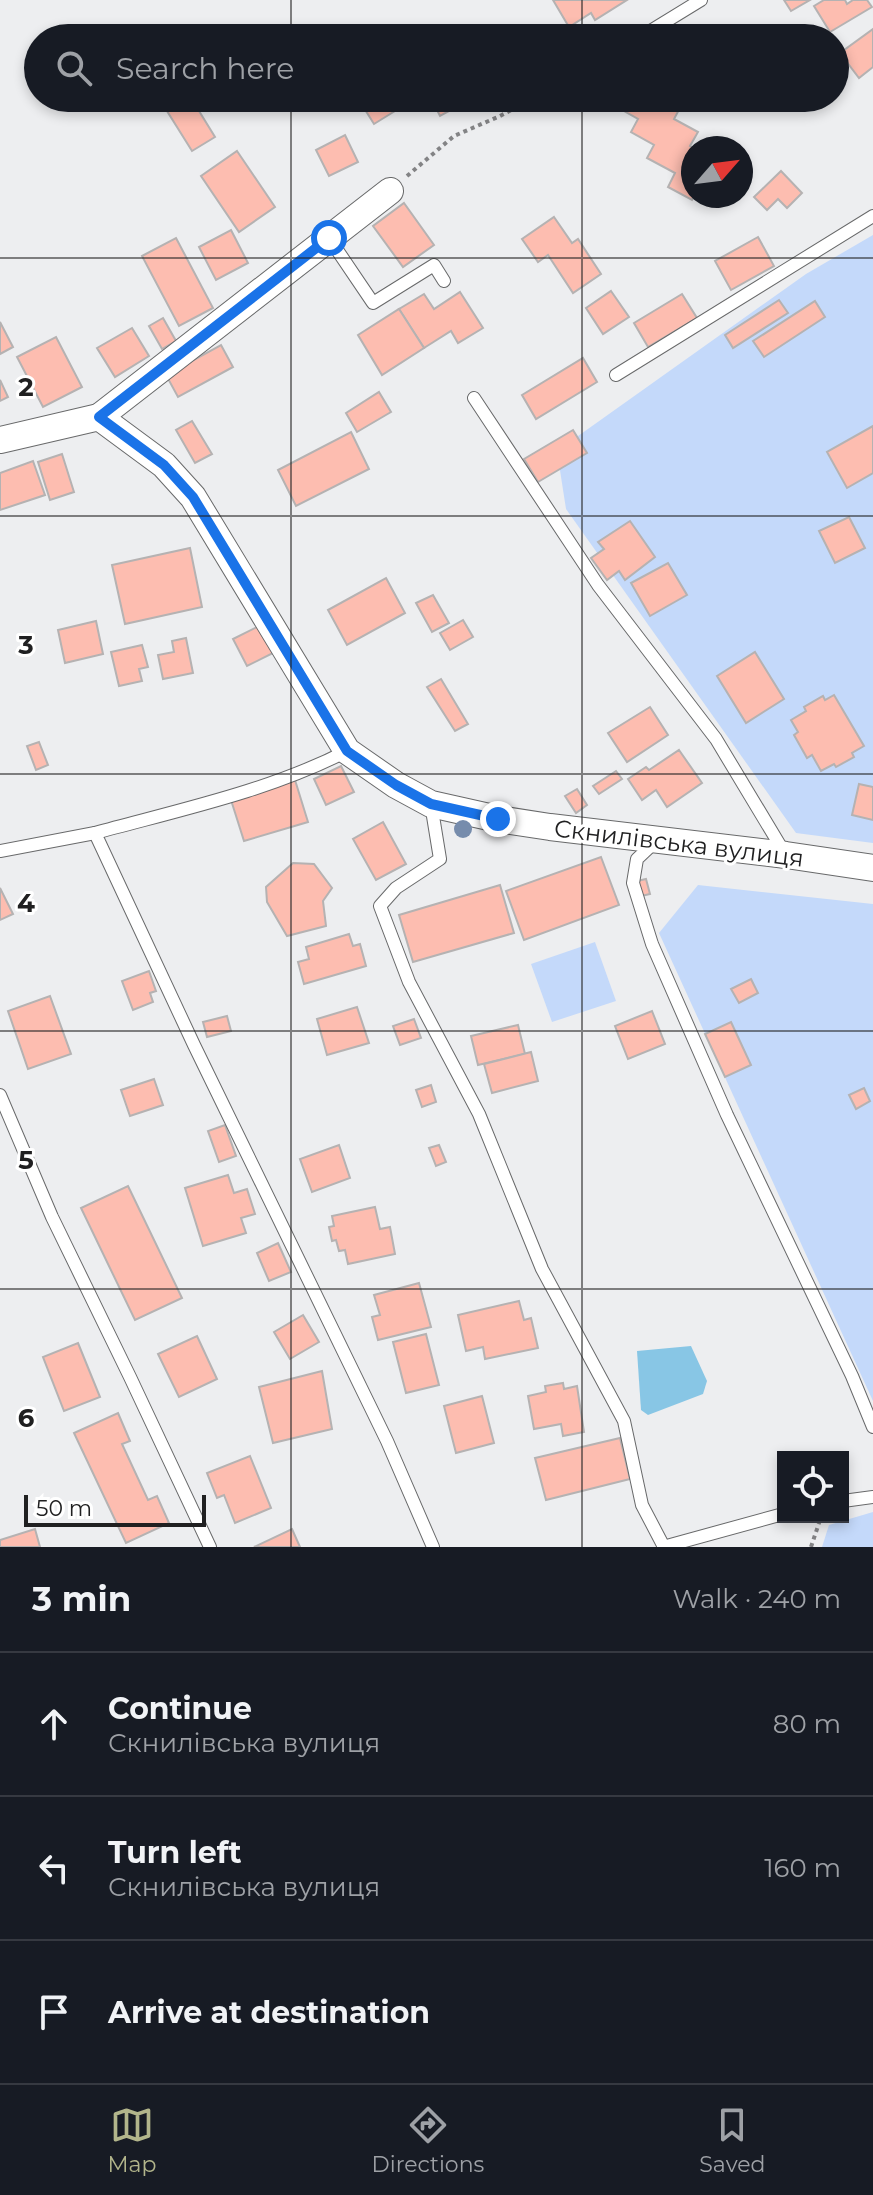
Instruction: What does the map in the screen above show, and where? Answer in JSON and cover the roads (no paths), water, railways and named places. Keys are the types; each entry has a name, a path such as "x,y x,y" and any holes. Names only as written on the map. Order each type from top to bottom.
{"street":[{"path":"0,440 99,417 390,191"},
{"name":"Скнилівська вулиця","path":"99,417 164,465 193,497 347,751 396,785 431,804 498,819 873,868"}],"lane":[{"path":"662,24 701,0"},
{"path":"616,375 873,216"},
{"path":"329,238 373,303 434,265 444,281"},
{"path":"474,398 598,585 716,739 786,855"},
{"path":"0,851 95,833 269,783 312,769 347,751"},
{"path":"431,804 440,859 396,888 380,906 409,982 479,1114 542,1269 624,1421 642,1505 663,1547 777,1516"},
{"path":"95,833 194,1045 387,1441 433,1547"},
{"path":"656,841 637,859 633,883 652,944 727,1115 852,1376 873,1427"},
{"path":"0,1095 52,1217 210,1547"},
{"path":"849,1500 873,1497"}]}
